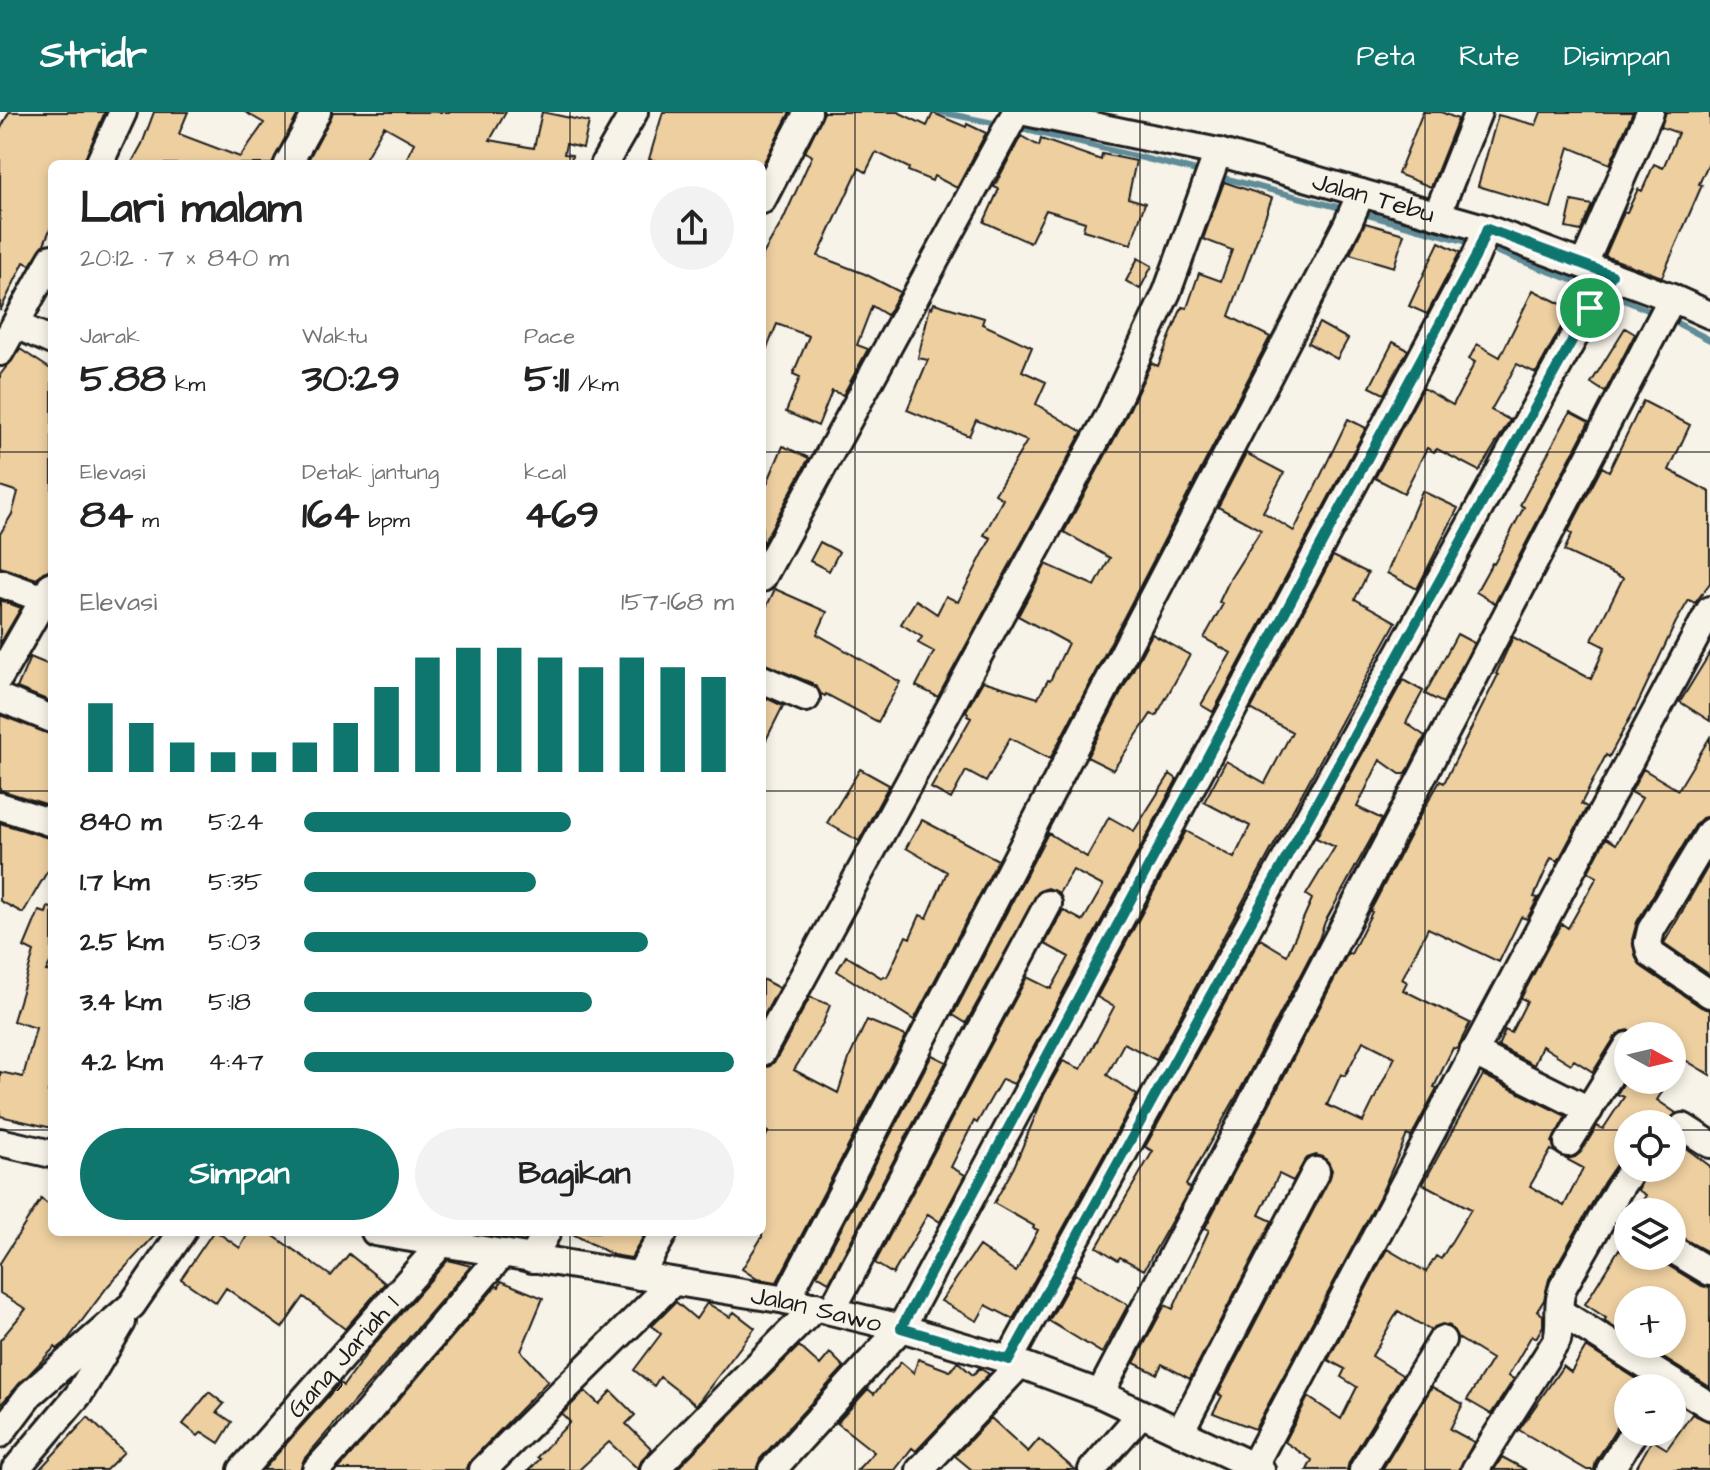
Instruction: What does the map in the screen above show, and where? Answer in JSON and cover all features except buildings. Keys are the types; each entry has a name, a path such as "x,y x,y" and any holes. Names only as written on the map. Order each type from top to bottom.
{"street":[{"path":"101,160 123,112"},
{"path":"290,160 317,112"},
{"path":"606,160 634,112"},
{"path":"766,192 808,112"},
{"path":"1437,215 1478,112"},
{"path":"1584,264 1650,112"},
{"name":"Jalan Tebu","path":"1015,118 1053,115 1355,206 1437,215 1482,241 1584,264 1669,303 1710,315"},
{"path":"766,571 1015,118"},
{"path":"766,1045 1110,414 1167,292 1214,166"},
{"path":"786,1300 1355,206"},
{"path":"772,1470 901,1328 1482,241"},
{"path":"0,352 48,265"},
{"path":"920,1470 1014,1362 1590,308 1610,278"},
{"path":"1100,1394 1669,303"},
{"path":"16,325 48,339"},
{"path":"0,583 48,592 0,676"},
{"path":"1257,1468 1473,1052 1710,610"},
{"path":"766,681 806,698"},
{"path":"0,698 48,717"},
{"path":"0,806 48,822"},
{"path":"1710,832 1651,930 1648,943 1651,954 1710,994"},
{"path":"654,1470 824,1308 1048,904"},
{"path":"1473,1052 1589,1110"},
{"path":"1568,1143 1614,1069"},
{"path":"1686,1129 1710,1144"},
{"path":"0,1142 48,1153"},
{"path":"1180,1432 1316,1171"},
{"path":"1475,1470 1557,1340 1560,1295 1625,1182"},
{"path":"15,1470 79,1394 132,1305 179,1236"},
{"name":"Jalan Sawo","path":"403,1236 786,1300 901,1328 1014,1362 1100,1394 1180,1432 1223,1463 1257,1468"},
{"path":"532,1259 545,1236"},
{"path":"639,1276 662,1236"},
{"name":"Gang Jariah 1","path":"242,1470 442,1243"},
{"path":"316,1470 503,1253"},
{"path":"1686,1257 1710,1272"},
{"path":"483,1470 673,1282"},
{"path":"0,1434 30,1394 132,1305"},
{"path":"1560,1312 1651,1374"},
{"path":"1363,1470 1442,1340"},
{"path":"30,1394 57,1419"},
{"path":"1686,1394 1710,1406"},
{"path":"1092,1470 1141,1414"},
{"path":"1610,1470 1625,1446"}],"waterway":[{"path":"940,112 1003,125"},
{"path":"1014,127 1205,173"},
{"path":"1216,176 1345,209"},
{"path":"1360,213 1472,243"},
{"path":"1487,248 1596,289"},
{"path":"1607,293 1655,313"},
{"path":"1669,319 1710,340"}],"route":[{"path":"1487,229 1612,275 1590,308 1009,1360 901,1328 1475,258 1487,229"}]}
